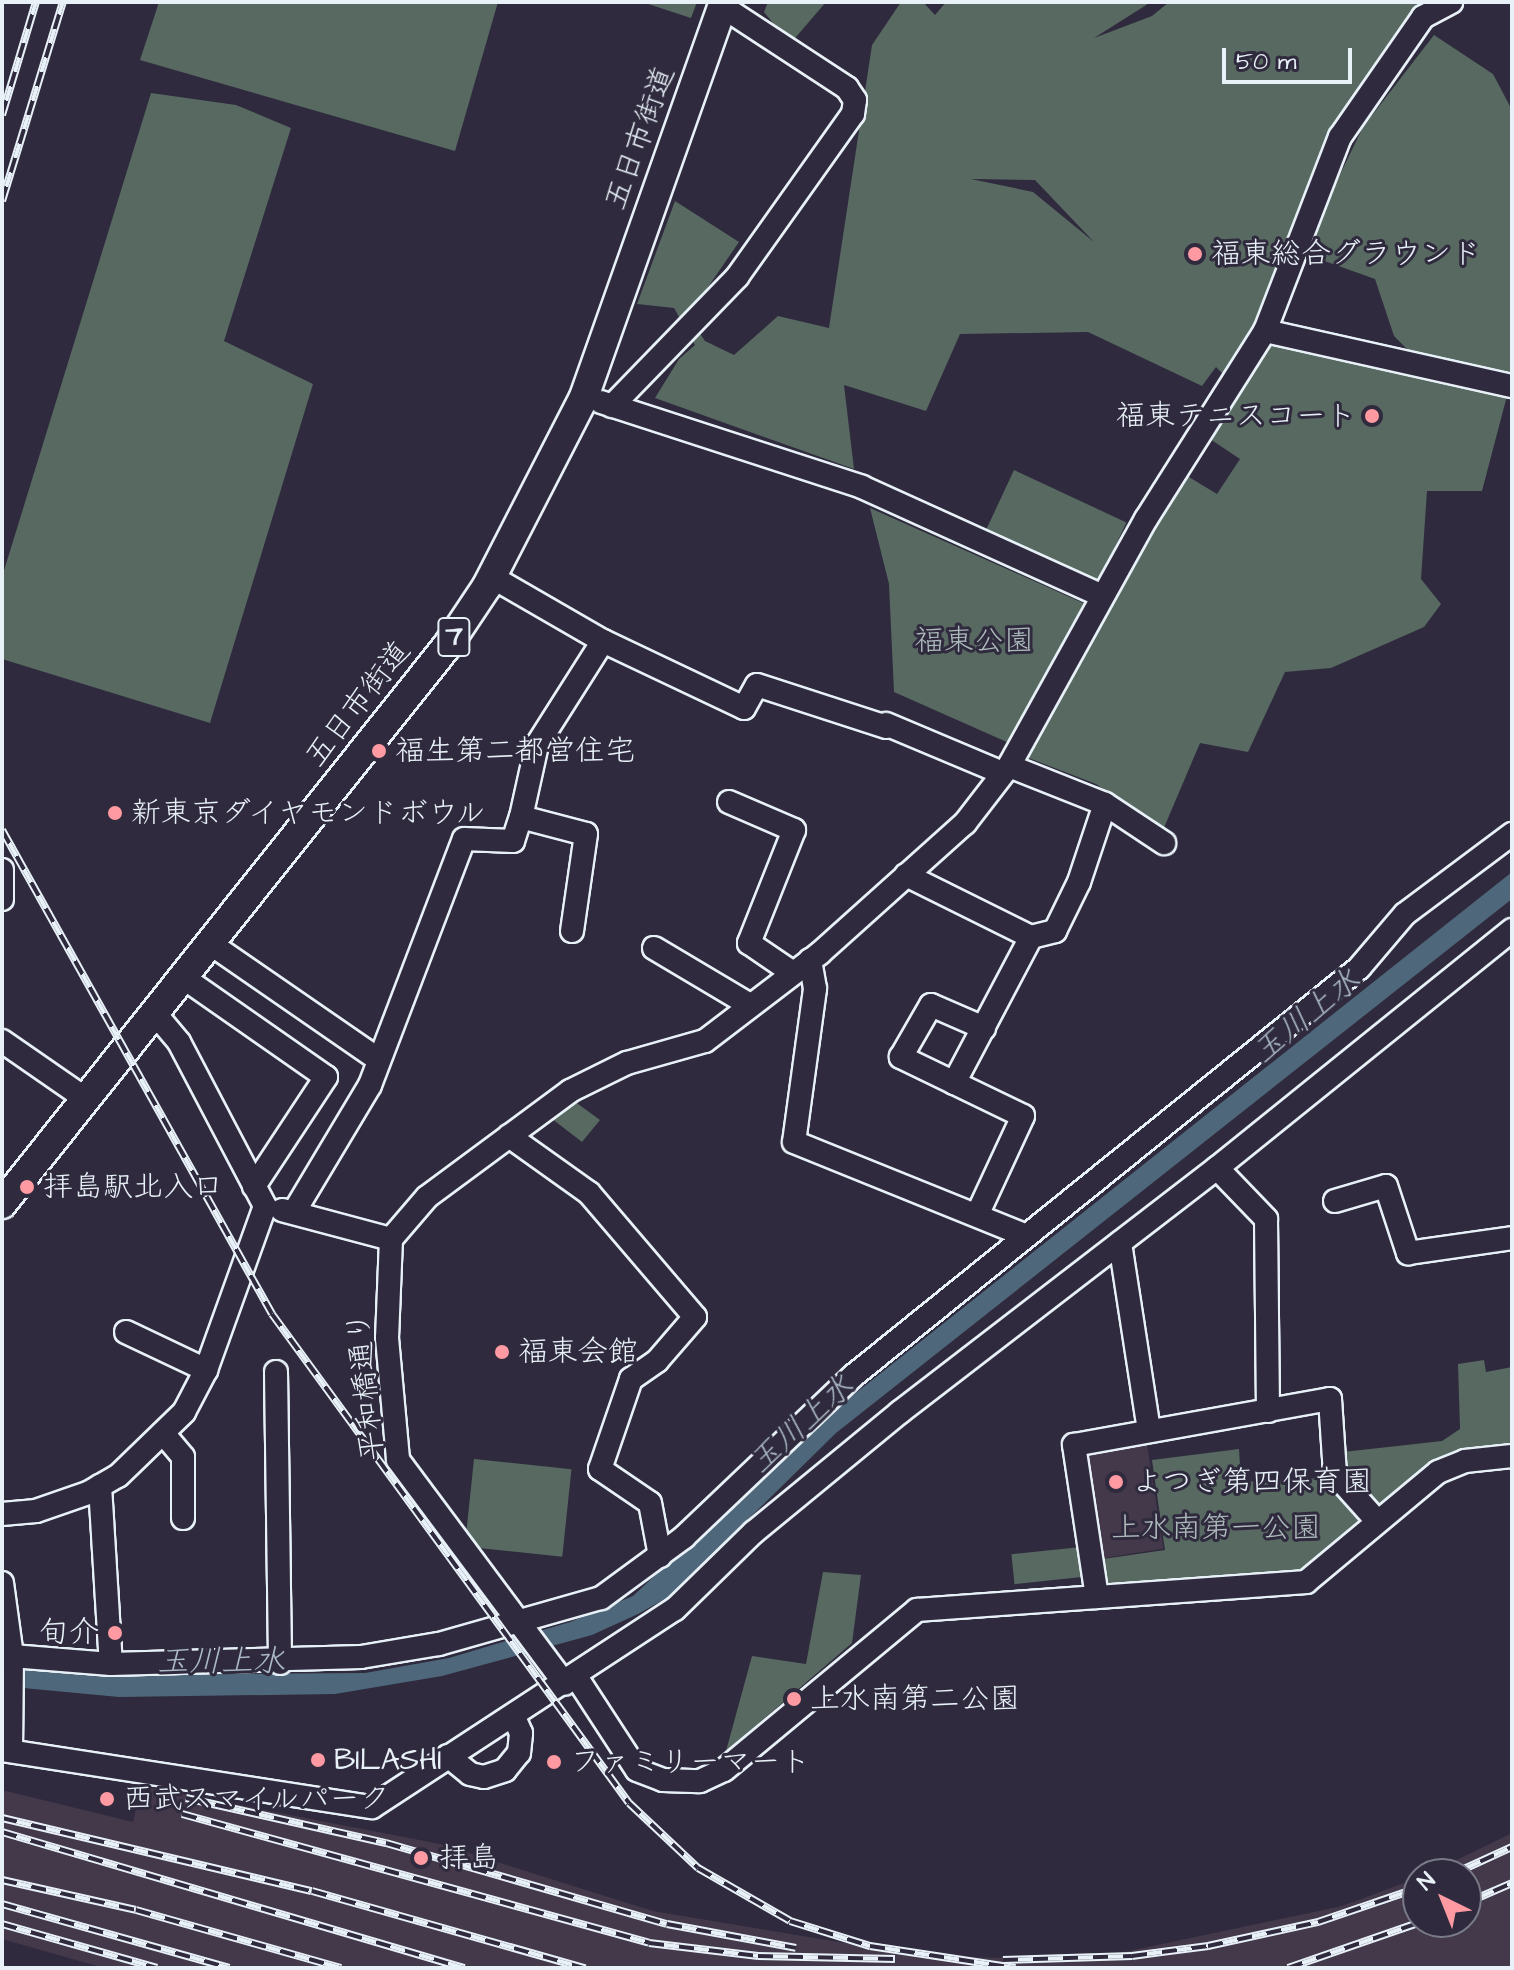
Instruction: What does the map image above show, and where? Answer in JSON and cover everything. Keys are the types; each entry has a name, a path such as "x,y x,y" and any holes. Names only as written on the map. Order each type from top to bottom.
{"main road":[{"name":"五日市街道","path":"2,1204 83,1097 184,978 447,646 492,577 584,397 723,4"}],"street":[{"path":"265,1206 391,1239 427,1197 570,1091 627,1063 705,1041 800,966 965,823 1004,769 1102,596 1265,331 1340,137 1423,17 1451,2"},
{"path":"612,406 737,277 853,114 855,100 847,88 723,4"},
{"path":"1265,331 1512,386"},
{"path":"584,397 862,487 1102,596"},
{"path":"492,577 603,641 744,708 757,685 886,726 1105,804 1164,843"},
{"path":"294,1212 370,1085 464,839 513,841 537,745 603,641"},
{"path":"729,802 794,830 749,943 800,966 815,989 794,1142 978,1213 1024,1235"},
{"path":"906,875 1031,937 1055,931 1079,882 1105,804"},
{"path":"521,817 586,834 572,931"},
{"path":"12,1663 280,1663 439,1644 521,1625 601,1598 660,1556 853,1376 1024,1235 1359,968 1405,914 1512,834"},
{"path":"2,870 2,899"},
{"path":"3,1591 12,1663 7,1751 372,1807 675,1609 754,1532 1217,1168 1512,930"},
{"path":"954,1083 1031,937"},
{"path":"211,944 379,1060"},
{"path":"654,948 750,1005"},
{"path":"184,978 326,1077 254,1186"},
{"path":"978,1213 1023,1116 901,1057 931,1005 984,1028"},
{"path":"2,1514 36,1511 100,1486 184,1412 206,1370 265,1206 179,1042 155,1013"},
{"path":"2,1041 83,1097"},
{"path":"509,1136 589,1193 695,1317 657,1361 631,1379 600,1469 650,1503 660,1556"},
{"path":"1217,1168 1266,1219 1268,1411"},
{"path":"1335,1201 1386,1186 1408,1253 1512,1238"},
{"name":"平和橋通り","path":"391,1239 387,1338 398,1460 550,1665 570,1679 637,1770 663,1780 700,1781 724,1770 917,1610 1306,1582 1438,1472 1465,1461 1512,1456"},
{"path":"1120,1243 1149,1431"},
{"path":"126,1332 206,1370"},
{"path":"276,1372 280,1663"},
{"path":"1097,1597 1074,1445 1330,1399 1335,1474 1377,1521"},
{"path":"163,1433 183,1457 183,1518"},
{"path":"100,1486 111,1664"},
{"path":"448,1756 470,1774 484,1777 505,1770 519,1753 521,1733 514,1717"}],"shaded area":[{"path":"1146,1438 1164,1549 1098,1559 1081,1448"},
{"path":"141,1786 440,1844 653,1911 929,1957 1091,1959 1342,1906 1402,1884 1402,1938 1482,1938 1482,1858 1461,1858 1512,1833 1512,1968 104,1968 2,1939 2,1790 133,1822"}],"green space":[{"path":"159,2 498,2 455,151 140,60"},
{"path":"642,2 697,2 691,18"},
{"path":"768,2 826,2 790,44 764,12"},
{"path":"901,2 923,2 935,15 946,2 1151,2 1094,38 1152,16 1169,2 1426,2 1339,116 1255,327 1225,376 1216,367 1202,386 1088,332 960,334 926,411 844,385 854,469 655,398 679,359 695,345 674,308 637,304 675,201 739,242 688,316 705,341 734,355 778,316 829,328 872,45","holes":["971,179 1035,180 1094,242 1033,192"]},
{"path":"1434,35 1493,74 1512,110 1512,378 1408,350 1394,336 1375,279 1302,253 1363,127"},
{"path":"151,93 236,105 291,128 224,341 313,384 210,723 2,659 2,577"},
{"path":"1265,341 1508,392 1482,491 1427,491 1421,579 1441,604 1424,627 1331,668 1285,672 1248,752 1200,743 1163,830 1096,784 1021,755 1184,474 1217,494 1240,459 1207,437"},
{"path":"1014,470 1126,522 1097,585 985,533"},
{"name":"福東公園","path":"870,508 1092,607 1009,743 894,692 889,584"},
{"path":"574,1101 600,1120 582,1142 547,1115"},
{"name":"上水南第一公園","path":"1484,1360 1486,1372 1512,1367 1512,1447 1460,1451 1435,1462 1305,1572 1101,1587 1096,1560 1165,1550 1152,1460 1239,1449 1241,1482 1343,1477 1343,1452 1442,1441 1460,1429 1458,1364"},
{"path":"474,1459 571,1469 562,1557 465,1547"},
{"path":"1081,1547 1084,1577 1015,1584 1011,1554"},
{"path":"823,1572 861,1575 852,1643 726,1751 752,1656 806,1664"}],"water":[{"path":"1512,872 1512,899 836,1433 670,1596 638,1614 592,1635 442,1676 335,1694 119,1697 2,1686 2,1667 110,1675 365,1673 449,1658 570,1622 633,1596 818,1423"}],"railway":[{"path":"2,115 36,2"},
{"path":"2,201 63,2"},
{"path":"2,830 272,1314 629,1803 698,1868 790,1921 870,1946 1015,1968"},
{"path":"186,1798 386,1843 667,1924 796,1948"},
{"path":"182,1814 649,1943 758,1956 895,1959"},
{"path":"2,1818 312,1891 585,1968"},
{"path":"2,1832 464,1968"},
{"path":"1482,1861 1512,1847"},
{"path":"2,1880 136,1910 341,1968"},
{"path":"1482,1896 1512,1883"},
{"path":"1003,1960 1132,1956 1208,1946 1318,1922 1402,1893"},
{"path":"2,1904 229,1968"},
{"path":"2,1924 157,1968"},
{"path":"1288,1968 1402,1929"}],"place":[{"name":"福東総合グラウンド","path":"1195,254"},
{"name":"福東テニスコート","path":"1372,416"},
{"name":"福生第二都営住宅","path":"379,751"},
{"name":"新東京ダイヤモンドボウル","path":"115,813"},
{"name":"拝島駅北入口","path":"27,1187"},
{"name":"福東会館","path":"502,1352"},
{"name":"よつぎ第四保育園","path":"1116,1482"},
{"name":"旬介","path":"115,1633"},
{"name":"上水南第二公園","path":"794,1699"},
{"name":"BILASHI","path":"318,1760"},
{"name":"ファミリーマート","path":"554,1762"},
{"name":"西武スマイルパーク","path":"107,1799"},
{"name":"拝島","path":"421,1858"}],"water label":[{"name":"玉川上水","path":"1307,1017"},
{"name":"玉川上水","path":"802,1425"},
{"name":"玉川上水","path":"221,1662"}]}
